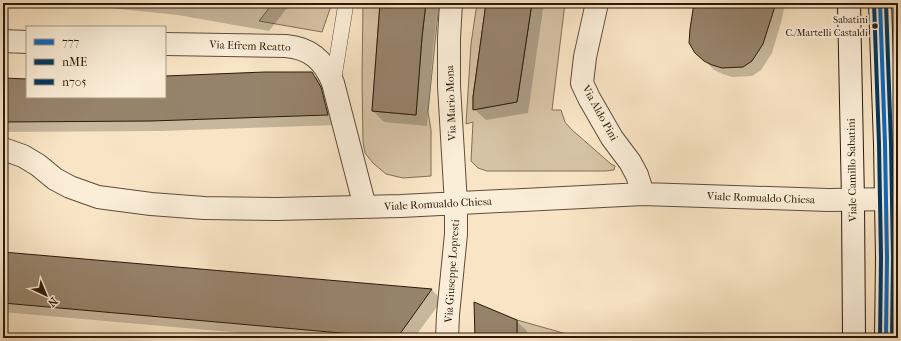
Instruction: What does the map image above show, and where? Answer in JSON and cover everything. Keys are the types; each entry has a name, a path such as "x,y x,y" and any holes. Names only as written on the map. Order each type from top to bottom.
{"street":[{"name":"Via Mario Mona","path":"451,3 449,86 456,204"},
{"name":"Via Aldo Pini","path":"597,3 582,83 612,138 630,162 637,175 643,194"},
{"name":"Viale Camillo Sabatini","path":"849,3 854,338"},
{"path":"880,3 885,144 891,199 887,258 886,338"},
{"path":"3,41 26,42"},
{"name":"Via Efrem Reatto","path":"166,44 293,47 315,56 327,69 333,83 364,208"},
{"name":"Viale Romualdo Chiesa","path":"3,149 27,158 55,178 70,187 85,193 106,198 168,206 225,209 364,208 643,194 853,200 891,199"},
{"name":"Via Giuseppe Lopresti","path":"447,338 456,244 456,204"}],"lane":[{"path":"333,83 346,3"}],"shaded area":[{"path":"273,3 332,3 322,32 259,21"},
{"path":"363,3 380,3 372,111 416,115 426,3 439,3 428,112 431,130 431,176 403,178 386,174 373,163 365,153 363,142 362,79"},
{"path":"477,3 486,3 473,97 473,109 517,102 532,3 565,3 552,110 561,110 565,122 571,129 615,166 614,170 487,171 478,168 471,161 473,122 466,124 471,44"},
{"path":"517,320 581,338 517,338"}],"building":[{"path":"380,3 426,3 416,115 372,111"},
{"path":"486,3 532,3 517,102 473,110 473,97"},
{"path":"694,3 776,3 763,44 752,61 743,67 722,68 704,61 695,53 689,43"},
{"path":"265,72 312,72 321,87 328,115 151,121 3,122 3,78 26,79 26,98 166,98 166,76"},
{"path":"3,252 432,289 397,338 3,303"},
{"path":"474,302 517,320 517,338 475,338"}],"transit line":[{"name":"nME","path":"874,3 879,144 881,258 880,338"},
{"name":"777","path":"880,3 885,144 887,258 886,338"},
{"name":"n705","path":"886,3 891,144 893,258 892,338"}],"place":[{"name":"Sabatini C./Martelli Castaldi","path":"875,26"}]}
